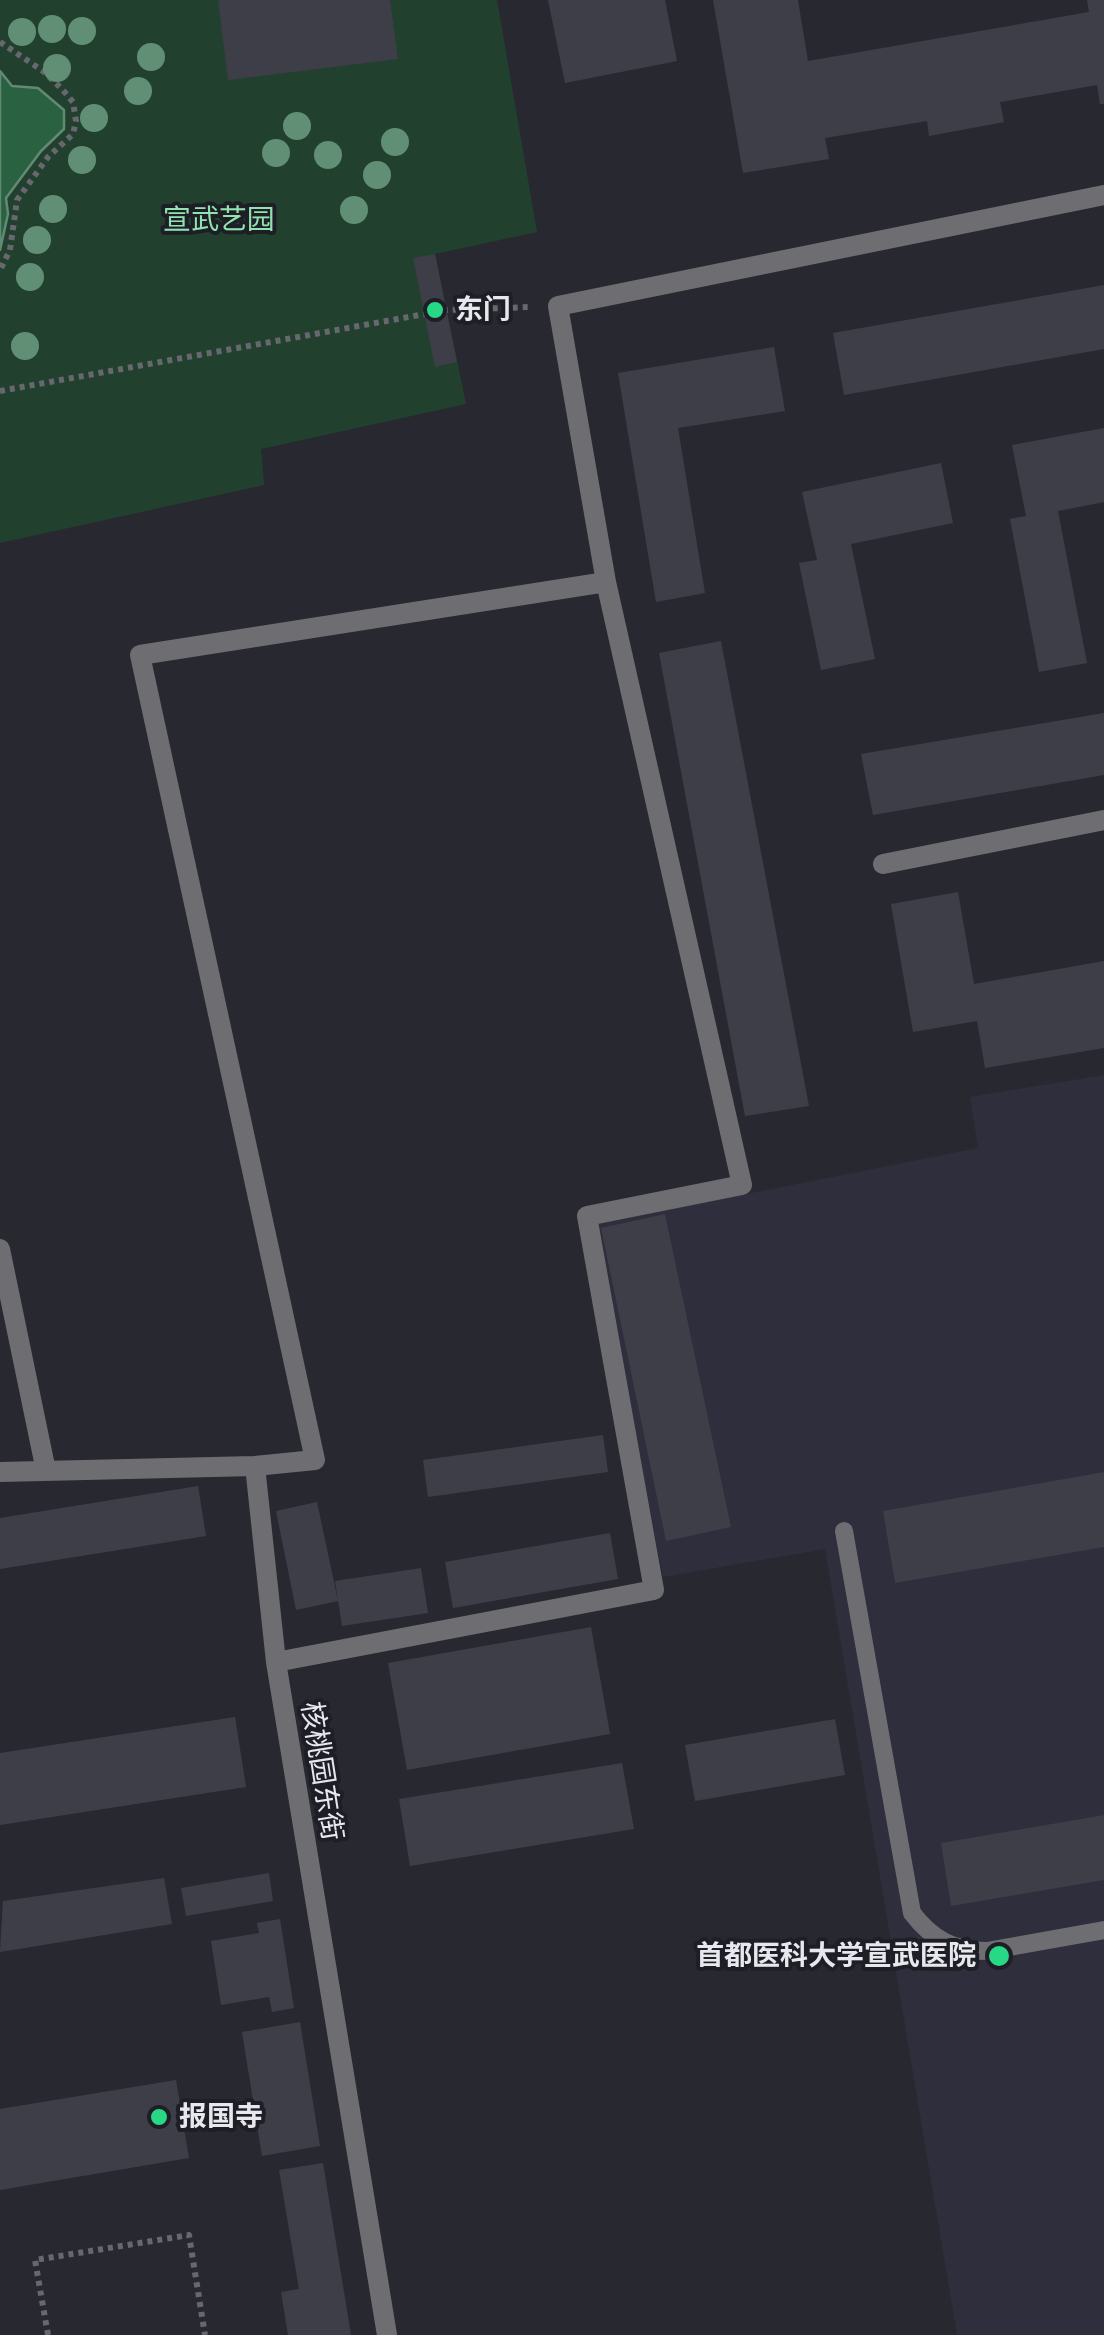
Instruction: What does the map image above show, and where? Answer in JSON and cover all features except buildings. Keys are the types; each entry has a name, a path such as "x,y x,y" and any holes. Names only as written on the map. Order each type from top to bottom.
{"street":[{"path":"276,1662 654,1590 587,1216 742,1185 606,582 558,306 1104,195"},
{"path":"0,1472 254,1466 315,1460 140,655 606,582"},
{"path":"883,864 1104,820"},
{"path":"0,1248 46,1471"},
{"name":"核桃园东街","path":"254,1466 276,1662 387,2335"}],"lane":[{"path":"844,1530 912,1913 937,1940 969,1951 1104,1930"}],"path":[{"path":"0,42 62,89 73,102 76,121 73,134 48,157 17,200 10,250 0,270"},
{"path":"0,391 447,310 558,306"},
{"path":"48,2335 35,2260 189,2235 205,2335"}],"shaded area":[{"path":"0,71 12,86 38,88 64,110 64,129 41,151 6,198 8,214 0,250"},
{"name":"首都医科大学宣武医院","path":"1104,1075 1104,2335 957,2335 825,1549 663,1577 596,1224 978,1148 970,1097"}],"green space":[{"name":"宣武艺园","path":"0,0 497,0 537,232 435,254 466,404 261,449 264,485 0,543"}],"place":[{"name":"东门","path":"435,310"},
{"name":"首都医科大学宣武医院","path":"999,1956"},
{"name":"报国寺","path":"159,2117"}]}
